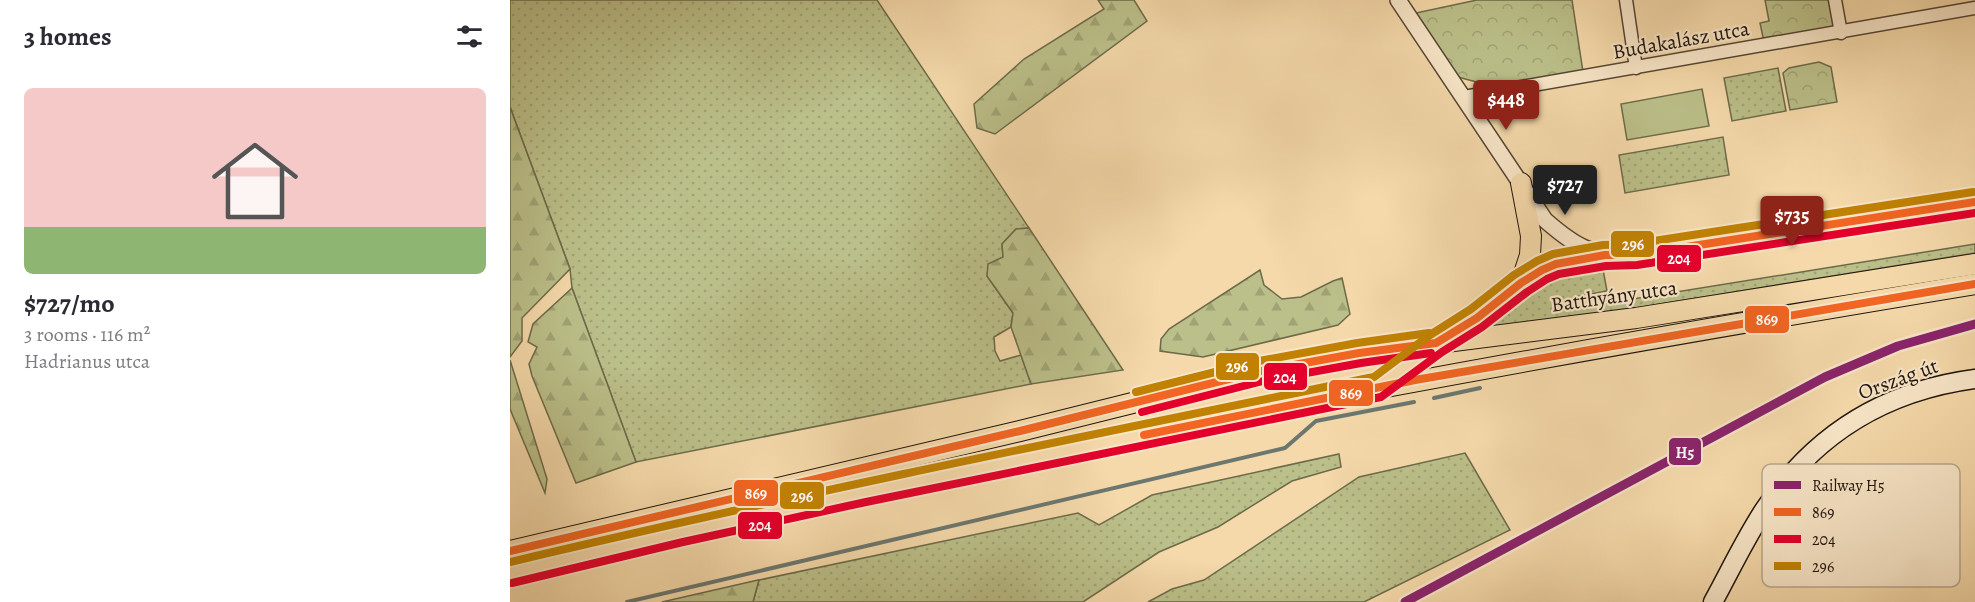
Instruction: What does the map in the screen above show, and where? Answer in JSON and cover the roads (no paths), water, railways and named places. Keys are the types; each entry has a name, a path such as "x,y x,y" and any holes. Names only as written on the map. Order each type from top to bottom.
{"main road":[{"path":"1521,183 1531,236 1530,255 1521,284"},
{"path":"1378,387 1436,343 1477,318 1542,270 1556,264 1605,255"},
{"name":"Batthyány utca","path":"510,551 1032,428 1261,371 1359,353 1636,318 1975,264"},
{"path":"510,573 670,534 1027,457 1378,387 1975,284"},
{"name":"Ország út","path":"1801,464 1826,440 1851,422 1888,402 1922,390 1975,379"},
{"name":"Ország út","path":"1713,602 1762,515"}],"street":[{"path":"1398,0 1545,220 1574,243 1605,255 1635,255 1975,201"},
{"path":"1626,0 1636,68"},
{"path":"1835,0 1841,33"},
{"name":"Budakalász utca","path":"1464,97 1975,8"}],"waterway":[{"path":"1434,398 1480,388"},
{"path":"627,602 1285,448 1316,421 1414,402"}],"rail line":[{"name":"H5","path":"1405,602 1825,377 1898,346 1975,324"}]}
